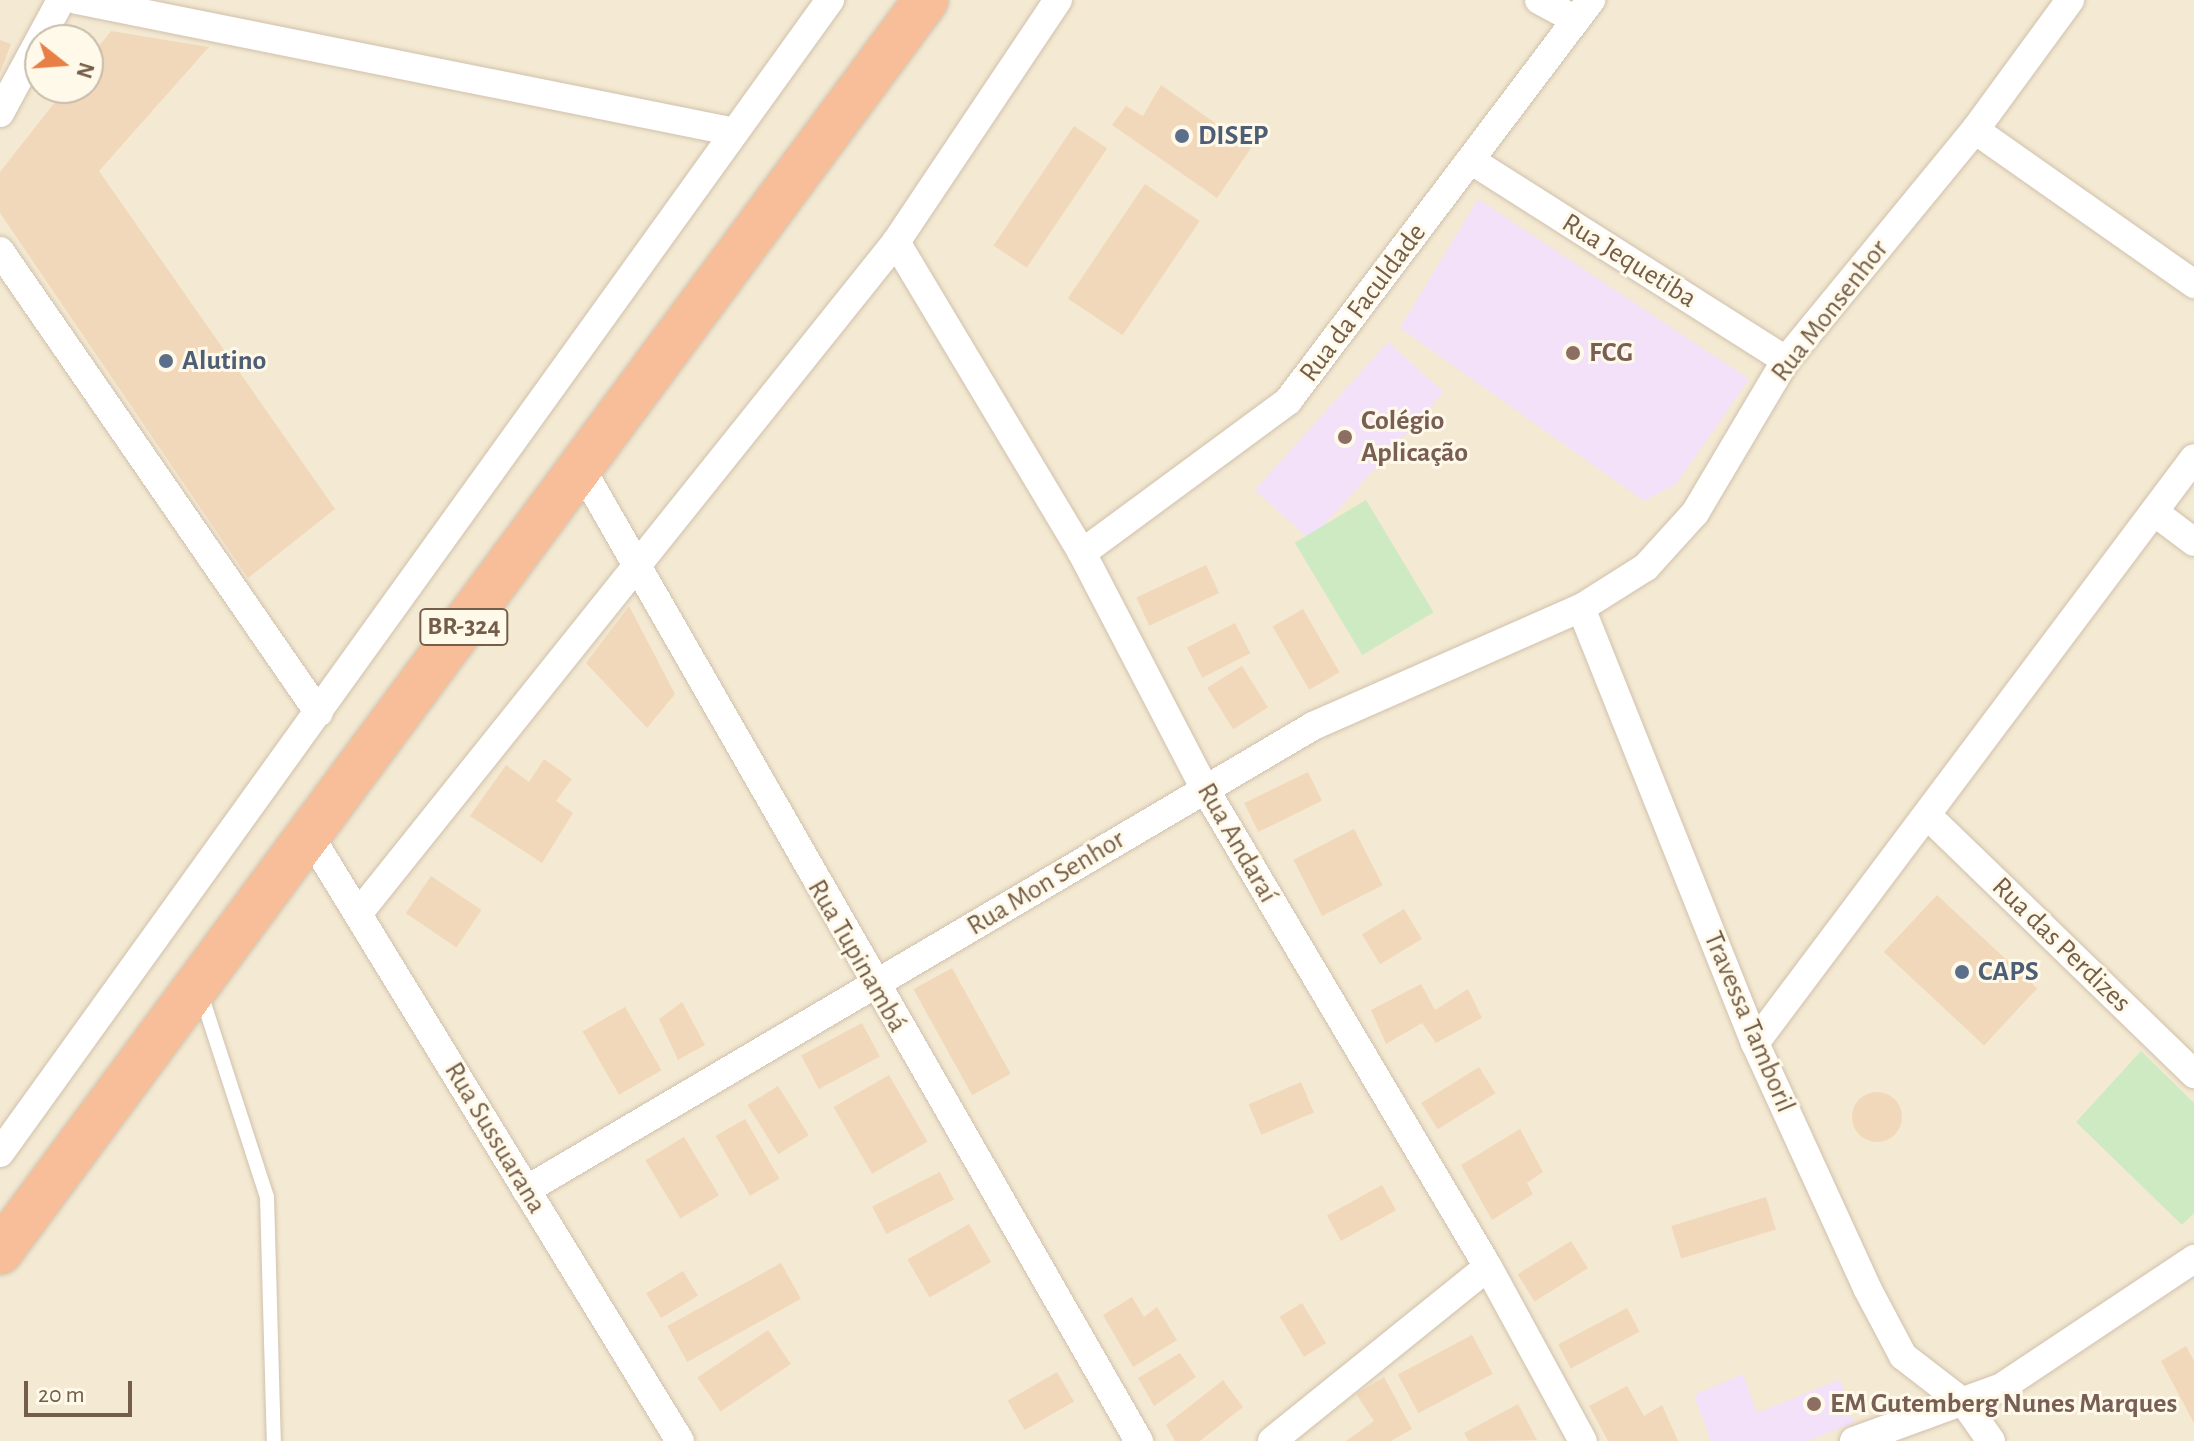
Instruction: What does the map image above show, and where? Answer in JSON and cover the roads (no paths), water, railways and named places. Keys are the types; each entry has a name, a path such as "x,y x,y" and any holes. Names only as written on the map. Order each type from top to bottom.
{"highway":[{"name":"BR-324","path":"0,1252 926,0"}],"street":[{"path":"0,113 61,0"},
{"path":"77,0 735,132"},
{"path":"0,1153 830,0"},
{"path":"358,914 896,242 1058,0"},
{"path":"1539,0 1583,10"},
{"name":"Rua Monsenhor","path":"1581,608 1646,567 1695,513 1786,360 1975,130 2070,0"},
{"name":"Rua da Faculdade","path":"1082,553 1288,401 1583,10"},
{"path":"1975,130 2194,284"},
{"name":"Rua Jequetiba","path":"1472,161 1786,360"},
{"name":"Rua Andaraí","path":"896,242 1082,553 1205,789 1488,1267 1583,1441"},
{"path":"0,251 319,713"},
{"path":"1755,1043 2157,514 2194,458"},
{"name":"Rua Tupinambá","path":"581,468 874,986 1139,1441"},
{"path":"2157,514 2194,542"},
{"name":"Rua Mon Senhor","path":"526,1190 1313,726 1581,608"},
{"name":"Travessa Tamboril","path":"1581,608 1755,1043 1886,1327 1921,1375 1965,1404"},
{"name":"Rua das Perdizes","path":"1928,816 2194,1074"},
{"name":"Rua Sussuarana","path":"310,836 680,1441"},
{"path":"1854,1441 1965,1404 2033,1368 2194,1259"},
{"path":"1272,1441 1488,1267"},
{"path":"1965,1404 1991,1441"}],"lane":[{"path":"198,986 267,1197 274,1441"}],"place":[{"name":"DISEP","path":"1182,136"},
{"name":"FCG","path":"1573,353"},
{"name":"Alutino","path":"166,361"},
{"name":"Colégio Aplicação","path":"1345,437"},
{"name":"CAPS","path":"1962,972"},
{"name":"EM Gutemberg Nunes Marques","path":"1814,1404"}]}
